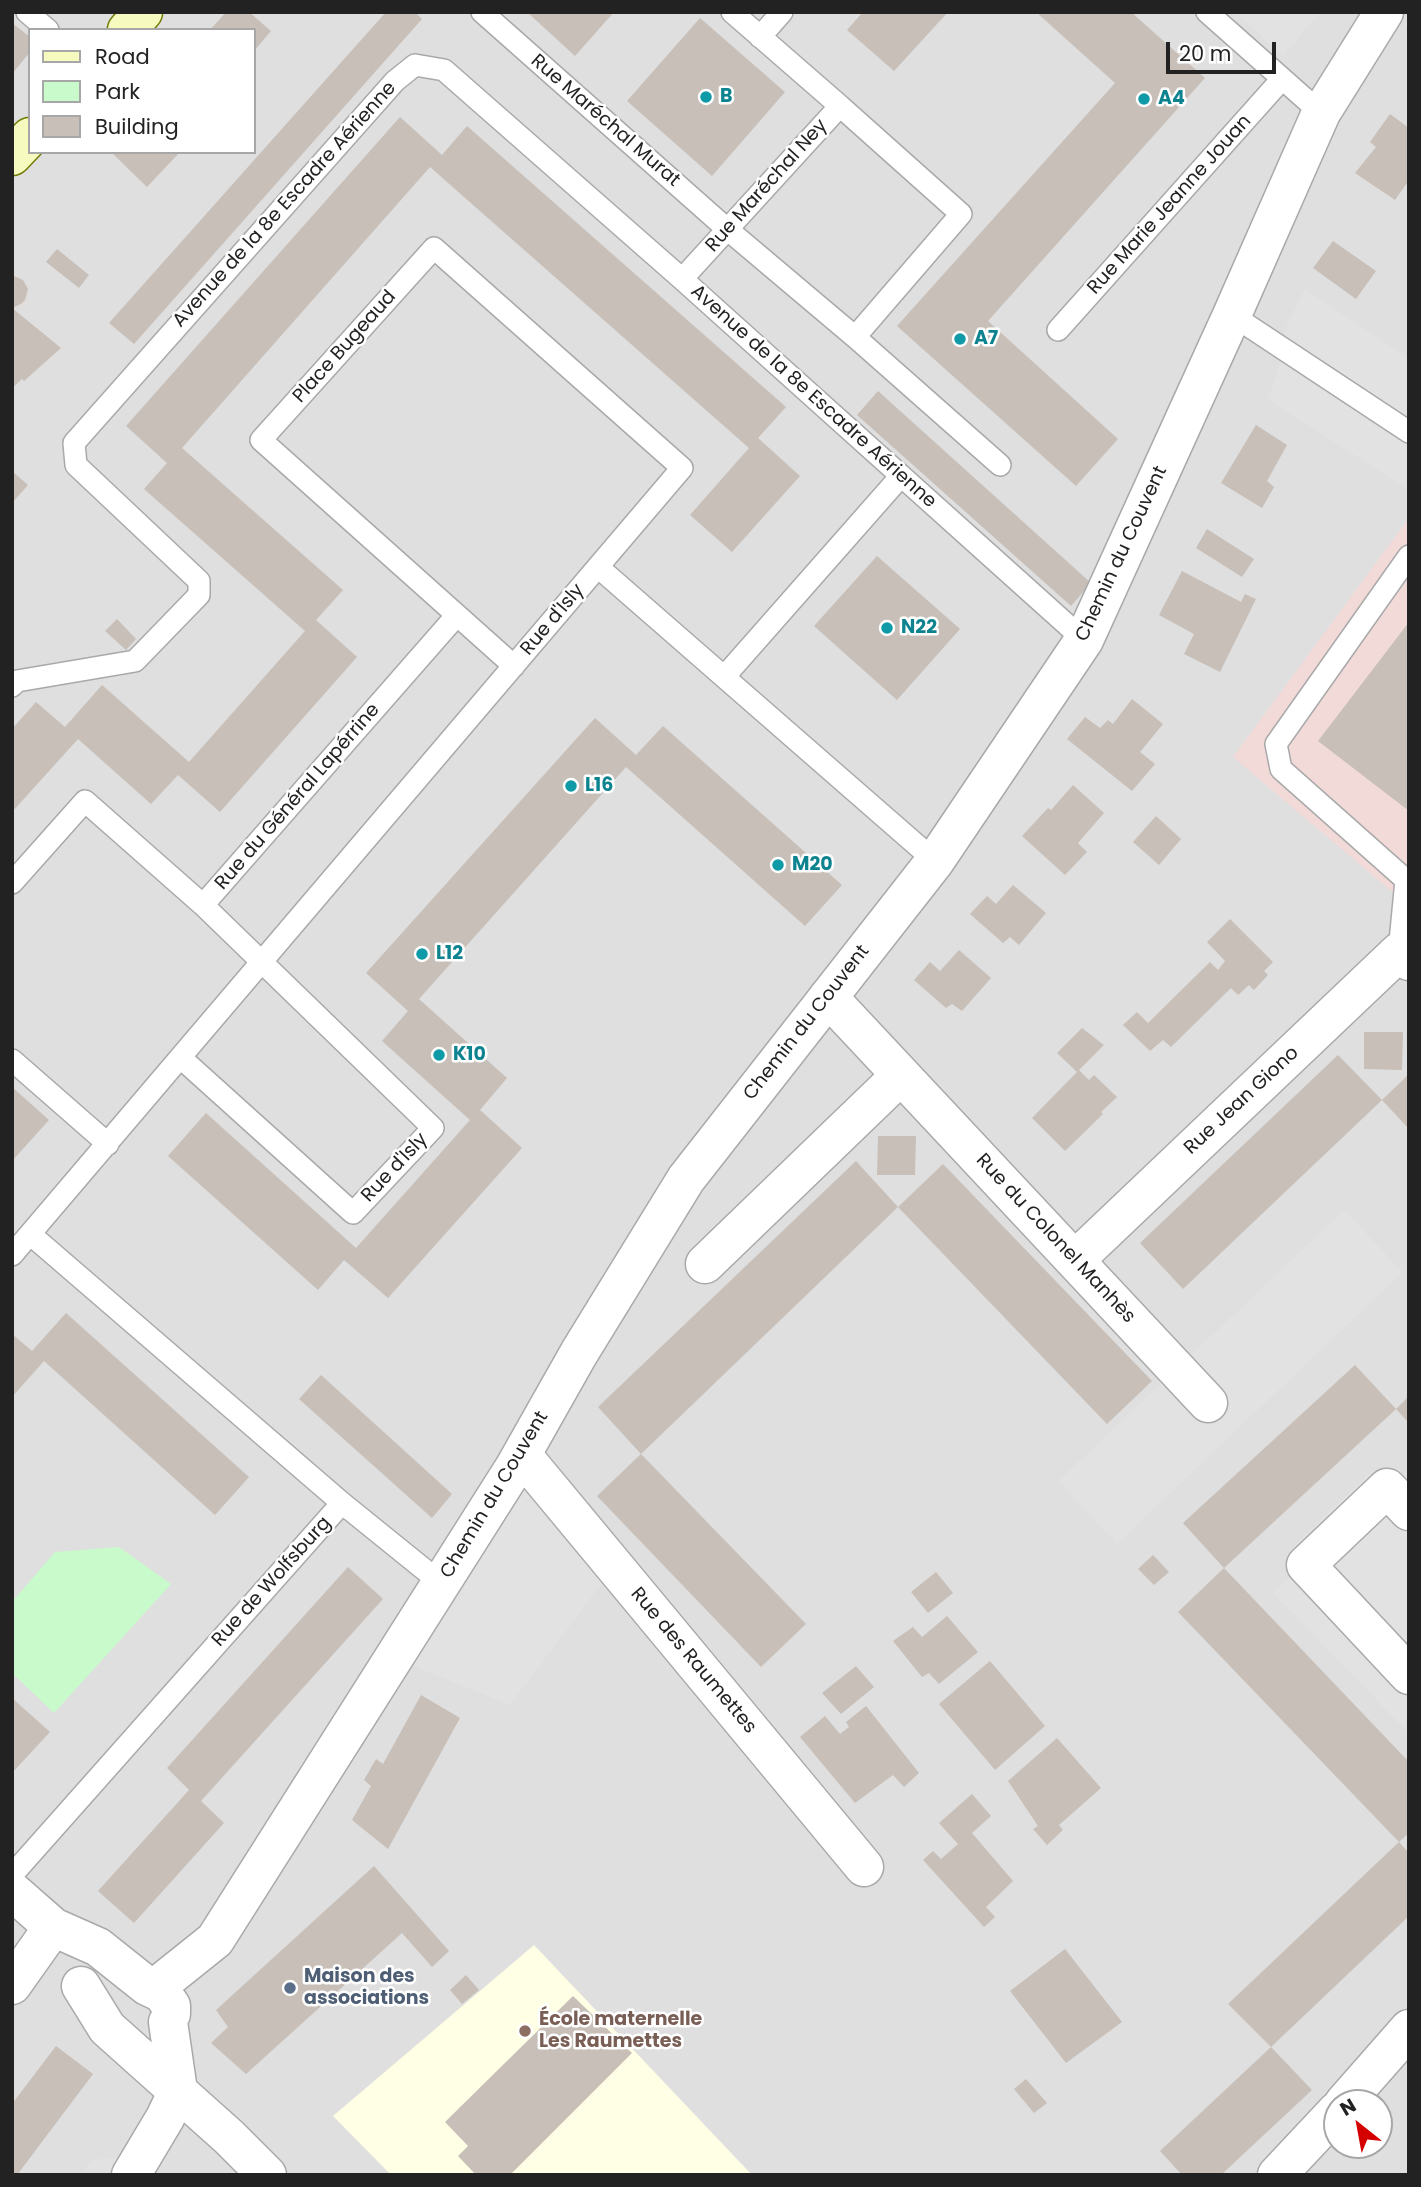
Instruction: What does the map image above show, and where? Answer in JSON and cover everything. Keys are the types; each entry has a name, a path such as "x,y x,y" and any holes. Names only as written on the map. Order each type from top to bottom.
{"main road":[{"path":"129,28 143,12"}],"street":[{"name":"Chemin du Couvent","path":"160,2003 215,1940 522,1455 579,1353 686,1179 934,861 1084,640 1321,113 1384,12"},
{"name":"Rue Jean Giono","path":"1075,1259 1404,957"},
{"name":"Rue du Colonel Manhès","path":"828,997 1208,1403"},
{"path":"705,1264 901,1075"},
{"name":"Rue des Raumettes","path":"522,1455 864,1867"},
{"path":"1409,1511 1387,1488 1306,1565 1409,1675"},
{"path":"12,1891 52,1927 98,1947 160,2003 178,2091 131,2175"},
{"path":"12,1985 52,1927"},
{"path":"52,1927 81,1986 178,2091 267,2175"},
{"path":"128,2034 150,2036 164,2029 160,2003"},
{"path":"1356,2089 1409,2029"},
{"path":"1278,2175 1323,2126"}],"lane":[{"path":"27,12 46,28"},
{"name":"Rue Maréchal Murat","path":"482,12 1000,465"},
{"name":"Rue Maréchal Ney","path":"682,279 840,106 732,12"},
{"path":"760,37 782,12"},
{"path":"1207,12 1321,113"},
{"name":"Avenue de la 8e Escadre Aérienne","path":"12,686 17,681 135,661 199,595 199,581 76,465 74,443 395,81 415,65 444,70 682,279 1084,640"},
{"name":"Rue Marie Jeanne Jouan","path":"1058,330 1282,79"},
{"path":"840,106 961,214 855,337"},
{"name":"Place Bugeaud","path":"514,666 261,440 434,248 682,468"},
{"path":"1232,315 1409,432"},
{"name":"Rue d'Isly","path":"12,1255 682,468"},
{"path":"724,677 901,476"},
{"path":"1404,957 1407,879 1281,769 1276,744 1409,556"},
{"name":"Rue d'Isly","path":"598,567 934,861"},
{"name":"Rue du Général Lapérrine","path":"12,883 85,801 203,905 457,615"},
{"path":"203,905 262,962"},
{"name":"Rue d'Isly","path":"181,1058 352,1213 433,1128 262,962"},
{"path":"12,1060 108,1143"},
{"name":"Rue de Wolfsburg","path":"12,1875 342,1503 30,1234"},
{"path":"342,1503 441,1583"}],"shaded area":[{"path":"12,12 1409,12 1409,2175 12,2175"},
{"path":"1234,12 1321,12 1283,56"},
{"path":"1305,289 1409,358 1409,486 1406,488 1267,399 1278,372 1286,327"},
{"path":"1409,518 1409,906 1233,757"},
{"path":"1344,1210 1403,1272 1117,1544 1058,1481"},
{"path":"1408,1470 1409,1734 1273,1593 1304,1564 1290,1549 1370,1473 1387,1491"},
{"path":"526,1483 609,1574 510,1705 407,1663"},
{"name":"École maternelle Les Raumettes","path":"534,1945 752,2175 391,2175 333,2116"},
{"path":"144,2155 131,2175 82,2175 91,2160"}],"green space":[{"path":"119,1547 171,1584 54,1713 12,1673 12,1602 55,1552"}],"building":[{"path":"226,12 249,12 271,31 256,49 256,28 212,28"},
{"path":"386,12 415,12 422,19 134,344 109,323"},
{"path":"527,12 614,12 575,56"},
{"path":"863,12 948,12 894,71 847,30"},
{"path":"1036,12 1131,12 1205,78 988,321 1118,439 1076,486 897,326 1115,83"},
{"name":"B","path":"700,18 785,92 712,176 627,101"},
{"path":"12,23 28,35 28,54 12,74"},
{"path":"1390,114 1409,128 1409,180 1395,200 1355,173 1376,147 1370,142"},
{"path":"400,117 442,155 467,126 786,407 758,438 800,476 732,552 690,515 749,448 430,167 182,448 343,590 316,620 357,657 220,812 178,775 151,804 78,739 12,812 12,729 36,702 65,727 102,685 189,762 305,631 144,489 167,463 126,426"},
{"path":"113,154 178,154 147,187"},
{"path":"1333,241 1376,271 1356,299 1313,268"},
{"path":"57,249 89,275 79,288 46,262"},
{"path":"12,275 23,280 28,289 25,300 12,308"},
{"path":"12,308 61,348 24,381 22,379 12,388"},
{"path":"878,391 1091,583 1071,606 857,415"},
{"path":"1256,425 1287,445 1267,481 1274,487 1262,508 1221,483"},
{"path":"12,471 28,485 12,503"},
{"path":"1207,529 1254,559 1242,577 1196,548"},
{"name":"N22","path":"877,556 960,629 897,700 814,626"},
{"path":"1182,571 1241,602 1245,594 1256,599 1220,672 1184,654 1194,634 1159,615"},
{"path":"117,619 136,639 126,650 105,631"},
{"path":"1409,622 1409,811 1318,741"},
{"path":"1132,699 1163,724 1140,752 1155,764 1132,791 1067,739 1085,717 1100,728 1108,720 1113,724"},
{"path":"595,718 636,755 663,726 842,885 805,926 626,767 419,999 507,1078 480,1110 522,1148 388,1298 344,1260 318,1290 168,1156 206,1113 356,1248 470,1120 382,1041 408,1011 366,973"},
{"path":"1073,785 1104,813 1078,843 1087,852 1065,875 1022,836 1048,808 1051,810"},
{"path":"1156,816 1181,839 1159,865 1133,842"},
{"path":"1013,885 1046,913 1019,945 1010,937 1003,943 970,914 987,896 996,904"},
{"path":"1230,919 1273,962 1264,971 1268,975 1254,990 1249,985 1238,995 1231,988 1171,1047 1163,1040 1150,1051 1123,1025 1137,1012 1148,1023 1210,962 1218,970 1225,961 1207,942"},
{"path":"959,950 991,978 962,1011 952,1004 946,1008 914,980 930,962 940,971"},
{"path":"1082,1028 1104,1045 1079,1070 1089,1080 1094,1075 1117,1097 1065,1151 1032,1118 1077,1072 1057,1053"},
{"path":"1364,1032 1403,1032 1402,1070 1364,1069"},
{"path":"1338,1055 1382,1100 1183,1289 1140,1243"},
{"path":"1409,1074 1409,1129 1382,1100"},
{"path":"12,1087 49,1120 12,1161"},
{"path":"878,1136 916,1136 915,1175 877,1175"},
{"path":"856,1161 898,1207 641,1454 598,1407"},
{"path":"943,1164 1152,1381 1107,1424 898,1207"},
{"path":"66,1313 249,1477 215,1515 44,1361 12,1397 12,1334 32,1351"},
{"path":"1355,1365 1396,1409 1224,1568 1183,1523"},
{"path":"321,1375 452,1494 432,1518 299,1399"},
{"path":"1409,1396 1409,1423 1396,1409"},
{"path":"641,1454 806,1624 761,1667 597,1496"},
{"path":"1153,1555 1169,1572 1154,1585 1138,1569"},
{"path":"348,1567 383,1599 201,1801 224,1823 134,1923 98,1891 189,1790 167,1768"},
{"path":"1224,1568 1409,1762 1409,1833 1399,1842 1178,1612"},
{"path":"936,1572 953,1593 928,1613 911,1592"},
{"path":"947,1616 978,1652 939,1684 929,1673 922,1677 893,1641 913,1627 922,1637"},
{"path":"990,1661 1045,1726 995,1770 939,1704"},
{"path":"856,1666 874,1687 841,1714 822,1693"},
{"path":"421,1695 460,1718 388,1849 352,1820 371,1786 364,1780 376,1759 383,1764"},
{"path":"12,1698 50,1732 12,1773"},
{"path":"866,1706 919,1773 904,1787 893,1775 855,1803 800,1737 825,1716 840,1734 849,1727 846,1722"},
{"path":"1057,1738 1101,1788 1059,1825 1063,1830 1047,1845 1033,1829 1038,1826 1008,1781"},
{"path":"972,1794 991,1816 972,1833 1013,1881 986,1907 995,1917 984,1927 923,1860 933,1851 941,1859 958,1844 939,1823"},
{"path":"1399,1842 1409,1853 1409,1916 1271,2047 1228,2004"},
{"name":"Maison des associations","path":"374,1866 449,1951 432,1967 402,1933 246,2074 211,2043 228,2027 216,2010"},
{"path":"1065,1949 1122,2022 1066,2063 1010,1991"},
{"path":"466,1975 479,1990 462,2004 450,1990"},
{"path":"573,1996 632,2053 510,2175 476,2175 458,2156 468,2146 445,2122"},
{"path":"56,2046 93,2074 17,2175 12,2175 12,2104"},
{"path":"1271,2047 1312,2090 1221,2175 1182,2175 1160,2151"},
{"path":"1026,2079 1047,2103 1034,2113 1014,2089"}],"place":[{"name":"B","path":"706,97"},
{"name":"A4","path":"1144,99"},
{"name":"A7","path":"960,339"},
{"name":"N22","path":"887,628"},
{"name":"L16","path":"571,786"},
{"name":"M20","path":"778,865"},
{"name":"L12","path":"422,954"},
{"name":"K10","path":"439,1055"},
{"name":"Maison des associations","path":"290,1988"},
{"name":"École maternelle Les Raumettes","path":"525,2031"}]}
